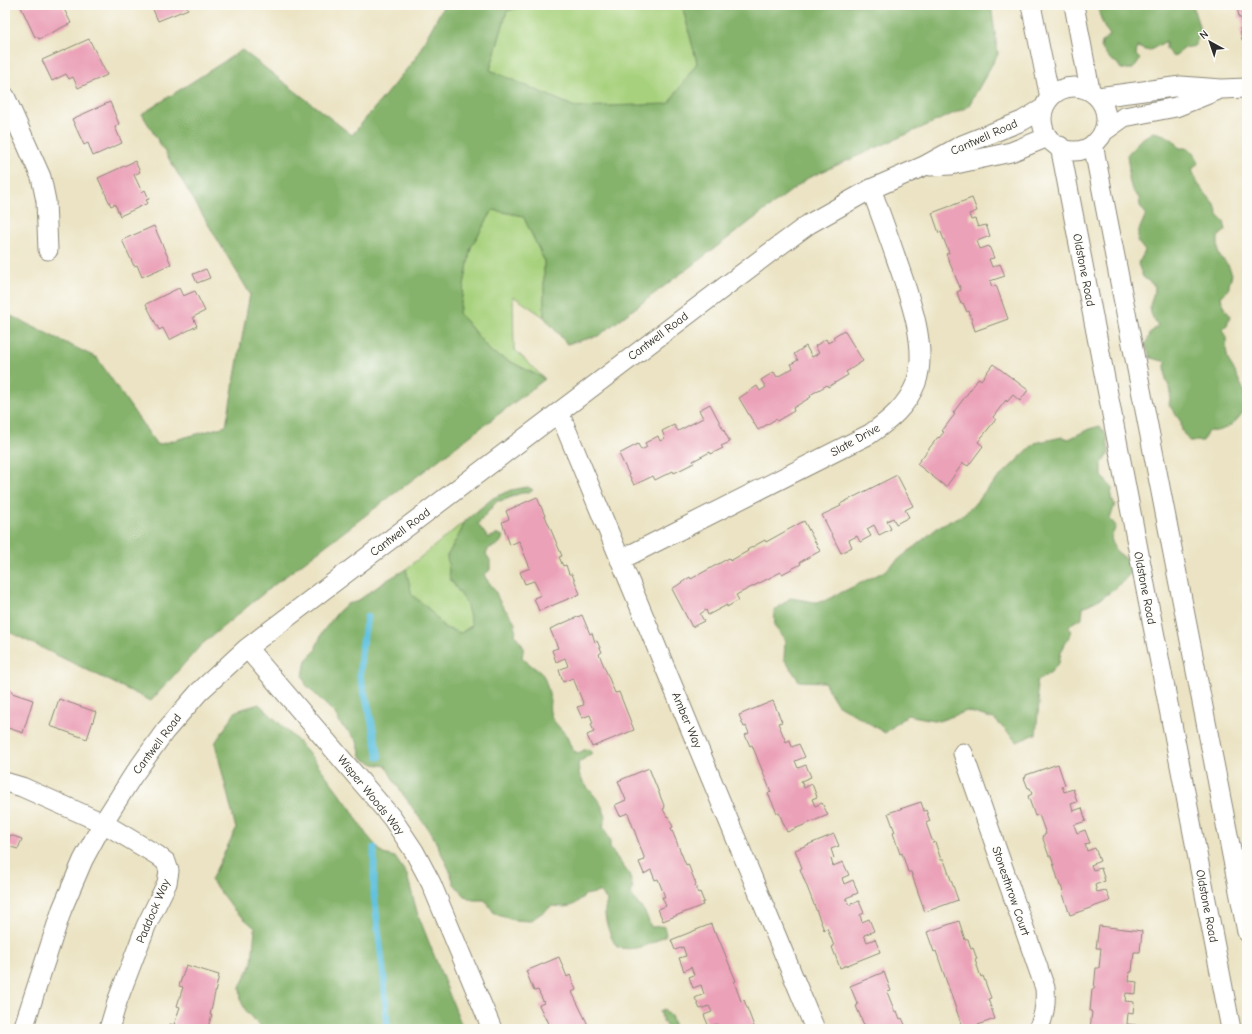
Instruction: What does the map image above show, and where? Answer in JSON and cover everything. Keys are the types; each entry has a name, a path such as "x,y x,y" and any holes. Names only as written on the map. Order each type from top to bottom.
{"street":[{"path":"1031,5 1047,103"},
{"path":"1074,5 1094,94"},
{"path":"1094,94 1181,86 1221,89 1247,88"},
{"path":"1221,89 1176,107 1124,117 1098,138 1084,148 1074,150 1064,149 1054,142 1044,128 1042,118 1047,103 1058,91 1068,87 1079,87 1094,94 1104,106 1106,117 1105,127 1098,138 1247,932"},
{"path":"5,96 41,177 46,201 48,250"},
{"name":"Cantwell Road","path":"23,1029 62,909 83,860 103,823 132,777 165,731 200,692 247,648 809,224 872,189 924,166 962,145 1022,121 1047,103"},
{"name":"Cantwell Road","path":"924,166 951,165 1054,142"},
{"name":"Oldstone Road","path":"1054,142 1231,1029"},
{"name":"Slate Drive","path":"620,560 870,434 890,421 907,401 916,382 920,363 919,337 911,302 872,189"},
{"name":"Amber Way","path":"559,412 816,1029"},
{"name":"Wisper Woods Way","path":"247,648 392,818 414,851 431,883 492,1029"},
{"name":"Stonesthrow Court","path":"964,753 1045,988 1046,1004 1041,1024 1038,1029"},
{"path":"5,782 22,787 103,823"},
{"name":"Paddock Way","path":"103,823 157,855 166,862 169,871 167,883 143,933 109,1029"}],"green space":[{"path":"444,5 527,5 507,11 490,70 575,107 668,104 697,63 682,5 991,5 998,54 968,107 808,178 598,336 567,344 544,317 544,260 523,216 493,210 471,247 459,313 491,352 545,379 270,588 201,645 151,701 5,630 5,313 97,358 157,445 226,426 250,294 142,114 242,50 352,135 415,59"},
{"path":"527,5 682,5 697,63 668,105 575,107 490,70 507,11"},
{"path":"1101,5 1193,5 1199,29 1198,39 1195,46 1185,48 1173,57 1166,49 1166,41 1149,51 1137,47 1136,55 1140,59 1133,69 1121,69 1117,63 1111,60 1101,48 1102,42 1110,35 1104,27 1099,13"},
{"path":"1153,132 1169,137 1179,148 1189,148 1195,155 1198,163 1192,170 1198,184 1215,205 1218,215 1224,222 1226,230 1218,237 1218,254 1228,265 1232,274 1229,288 1221,297 1223,306 1230,316 1227,325 1222,329 1227,340 1226,349 1228,360 1247,397 1243,411 1234,422 1222,430 1208,431 1203,441 1189,441 1182,431 1181,422 1169,405 1171,391 1166,380 1165,365 1167,362 1151,358 1145,345 1151,332 1158,326 1150,308 1155,286 1143,277 1138,264 1145,251 1137,241 1139,230 1146,214 1140,206 1139,198 1132,190 1128,176 1129,169 1127,155 1140,140"},
{"path":"493,210 523,216 544,260 544,317 513,296 514,349 545,379 491,352 459,313 471,247"},
{"path":"1100,426 1107,437 1109,453 1102,463 1102,476 1112,488 1111,499 1115,504 1110,519 1116,526 1111,538 1115,550 1129,561 1132,571 1110,592 1083,607 1082,618 1074,622 1069,627 1071,633 1061,652 1059,663 1051,672 1036,682 1039,703 1036,734 1017,742 994,719 967,711 939,721 907,715 885,733 837,704 824,682 799,681 784,659 785,640 775,627 774,611 790,598 815,602 824,601 883,572 941,525 961,516 973,506 986,490 1035,443 1062,437 1069,439 1089,429"},
{"path":"528,487 533,490 529,493 520,493 502,501 497,501 478,524 488,538 498,534 503,536 500,543 489,548 486,554 490,560 490,570 484,575 494,589 503,607 514,620 516,629 515,635 523,647 522,657 543,675 550,699 551,716 567,737 574,751 579,753 588,749 592,753 578,763 580,776 602,806 605,819 603,826 610,840 610,848 629,874 633,888 631,892 632,897 645,912 651,927 664,926 666,935 643,947 630,949 617,947 610,934 607,924 605,909 607,900 600,892 585,895 574,905 565,907 552,906 530,921 513,920 495,914 485,900 473,900 465,896 454,884 449,869 431,832 394,781 386,766 374,764 363,759 357,741 341,725 336,715 306,685 303,676 306,660 316,650 323,631 338,612 347,604 356,602 387,580 406,569 412,595 427,607 445,628 461,633 472,626 466,602 450,579 447,556 465,521 493,498 511,490"},
{"path":"465,521 447,556 450,579 466,602 472,625 461,633 445,628 427,607 411,595 406,569"},
{"path":"259,704 295,738 316,762 351,809 366,834 383,854 395,857 407,875 417,912 463,1029 263,1029 247,1013 241,1001 240,987 252,963 255,928 233,909 211,880 236,829 215,743 236,711"},
{"path":"664,1009 671,1016 676,1029 668,1029 663,1021 660,1011"}],"building":[{"path":"20,5 62,5 71,23 39,39 37,36 35,37"},
{"path":"151,5 186,5 188,9 158,21"},
{"path":"1237,5 1247,5 1247,39 1242,40 1240,28 1243,28 1241,18 1239,18"},
{"path":"89,39 107,75 78,88 73,77 69,79 66,74 52,81 42,60"},
{"path":"110,102 119,124 115,127 122,143 93,156 88,143 84,145 72,119"},
{"path":"135,161 140,172 134,175 142,192 145,190 149,199 146,200 148,203 120,216 115,204 111,206 98,178"},
{"path":"972,198 977,211 969,214 971,220 975,219 978,227 986,225 990,236 977,241 980,249 989,246 994,258 989,259 992,267 1000,264 1005,276 990,281 992,287 996,285 1008,319 975,331 969,311 967,312 963,303 961,304 957,292 961,290 946,254 949,253 941,232 939,233 932,213"},
{"path":"154,226 171,264 142,277 137,265 134,266 122,240"},
{"path":"206,269 210,278 197,283 193,274"},
{"path":"179,288 183,296 195,291 205,311 193,317 197,326 169,340 163,328 159,330 146,304"},
{"path":"844,330 863,361 846,372 848,375 828,387 827,385 810,395 811,397 793,408 794,411 777,421 776,419 758,430 739,398 757,386 760,391 766,387 761,380 774,372 777,377 793,368 791,364 798,360 794,354 806,346 812,357 819,353 815,346 826,339 828,343 835,339 833,337"},
{"path":"993,364 1028,390 1020,401 1013,395 1007,402 1006,400 993,417 996,419 978,442 983,446 968,466 963,463 946,487 917,464 938,437 939,438 944,432 942,431 955,414 953,413 979,378 981,380"},
{"path":"710,404 730,442 721,446 723,448 711,454 710,452 693,461 694,463 674,473 673,471 655,480 653,476 634,485 619,454 638,444 641,450 647,447 645,443 658,436 660,441 665,438 662,431 674,425 678,431 703,418 699,410"},
{"path":"897,475 913,506 905,510 909,517 896,524 893,518 887,521 891,529 879,535 874,525 867,529 871,536 860,542 857,536 849,540 852,547 841,553 822,515 841,506 840,504"},
{"path":"537,497 562,556 559,557 563,566 566,565 569,574 572,574 580,594 539,611 534,598 541,595 534,581 525,584 520,572 530,568 519,541 510,545 502,522 509,519 506,511"},
{"path":"804,521 820,551 800,562 801,564 782,574 781,572 736,595 739,600 727,607 727,605 708,615 706,610 700,614 704,621 692,627 672,589 690,577 691,579 729,558 730,561 765,540 766,542"},
{"path":"582,615 590,634 592,633 595,642 597,641 602,652 599,654 615,693 619,692 634,730 592,747 587,735 594,732 591,724 593,723 590,715 582,718 577,707 584,705 573,678 563,682 559,670 568,666 565,658 556,662 552,650 558,648 550,629"},
{"path":"5,688 12,691 12,693 33,700 23,733 5,727"},
{"path":"59,699 96,712 87,739 50,726"},
{"path":"773,701 782,722 778,723 786,742 790,740 792,747 799,744 805,757 795,761 798,768 806,765 811,777 801,781 804,788 812,784 817,797 812,799 815,806 822,803 828,815 787,832 768,793 771,792 752,745 750,746 745,735 749,733 746,726 744,727 739,715"},
{"path":"1058,764 1065,785 1062,786 1064,792 1073,789 1077,802 1071,804 1073,811 1082,808 1086,821 1074,825 1077,833 1085,830 1090,843 1085,844 1087,851 1095,848 1100,861 1091,865 1093,870 1101,868 1105,881 1095,885 1097,892 1106,890 1110,901 1070,915 1051,856 1049,856 1042,836 1046,834 1039,815 1035,816 1028,796 1032,794 1024,778 1026,775"},
{"path":"649,768 665,808 663,809 673,827 671,828 686,865 688,864 698,893 700,892 704,902 702,903 703,905 663,921 658,909 666,906 662,897 665,897 658,879 655,880 651,870 644,874 639,862 645,860 628,813 620,816 615,805 626,800 618,781"},
{"path":"921,802 930,821 926,823 933,843 935,842 941,860 944,860 958,900 925,912 911,872 908,872 902,853 900,854 893,833 895,832 888,813"},
{"path":"834,834 839,846 831,849 834,858 831,859 833,866 843,862 849,875 842,878 844,884 853,880 858,893 846,898 849,905 859,901 864,913 860,915 862,922 869,919 874,931 864,935 867,942 875,939 880,952 840,968 832,947 834,946 827,928 824,930 800,869 802,868 795,850"},
{"path":"10,835 22,839 18,849 7,846"},
{"path":"959,921 965,940 968,939 971,949 973,948 977,959 975,960 981,977 983,976 991,998 988,999 995,1019 965,1029 963,1029 936,951 934,952 927,932"},
{"path":"711,924 714,933 716,932 736,981 734,982 741,1001 744,1000 755,1029 718,1029 717,1024 709,1027 704,1015 712,1012 709,1006 700,1009 695,998 704,994 701,985 693,988 689,977 694,975 691,967 684,971 679,958 686,956 683,947 675,950 671,940"},
{"path":"1099,926 1142,931 1140,952 1134,952 1132,972 1130,972 1129,981 1137,982 1136,994 1126,993 1125,1001 1134,1002 1133,1014 1128,1013 1127,1024 1136,1025 1135,1029 1090,1029 1092,989 1094,989 1096,968 1099,968 1101,948 1096,948"},
{"path":"559,957 567,977 570,975 576,990 572,992 590,1029 551,1029 539,1005 544,1003 538,990 534,991 526,971"},
{"path":"186,965 219,975 210,1015 212,1015 207,1029 169,1029 170,1024 174,1025 180,1007 177,1006 183,987 179,986"},
{"path":"884,972 891,991 887,992 895,1012 897,1011 900,1019 902,1018 907,1029 867,1029 856,1006 858,1005 850,986"}],"waterway":[{"path":"367,617 361,654 360,676 379,757"},
{"path":"374,848 374,894 384,979 387,1024 385,1029"}]}
